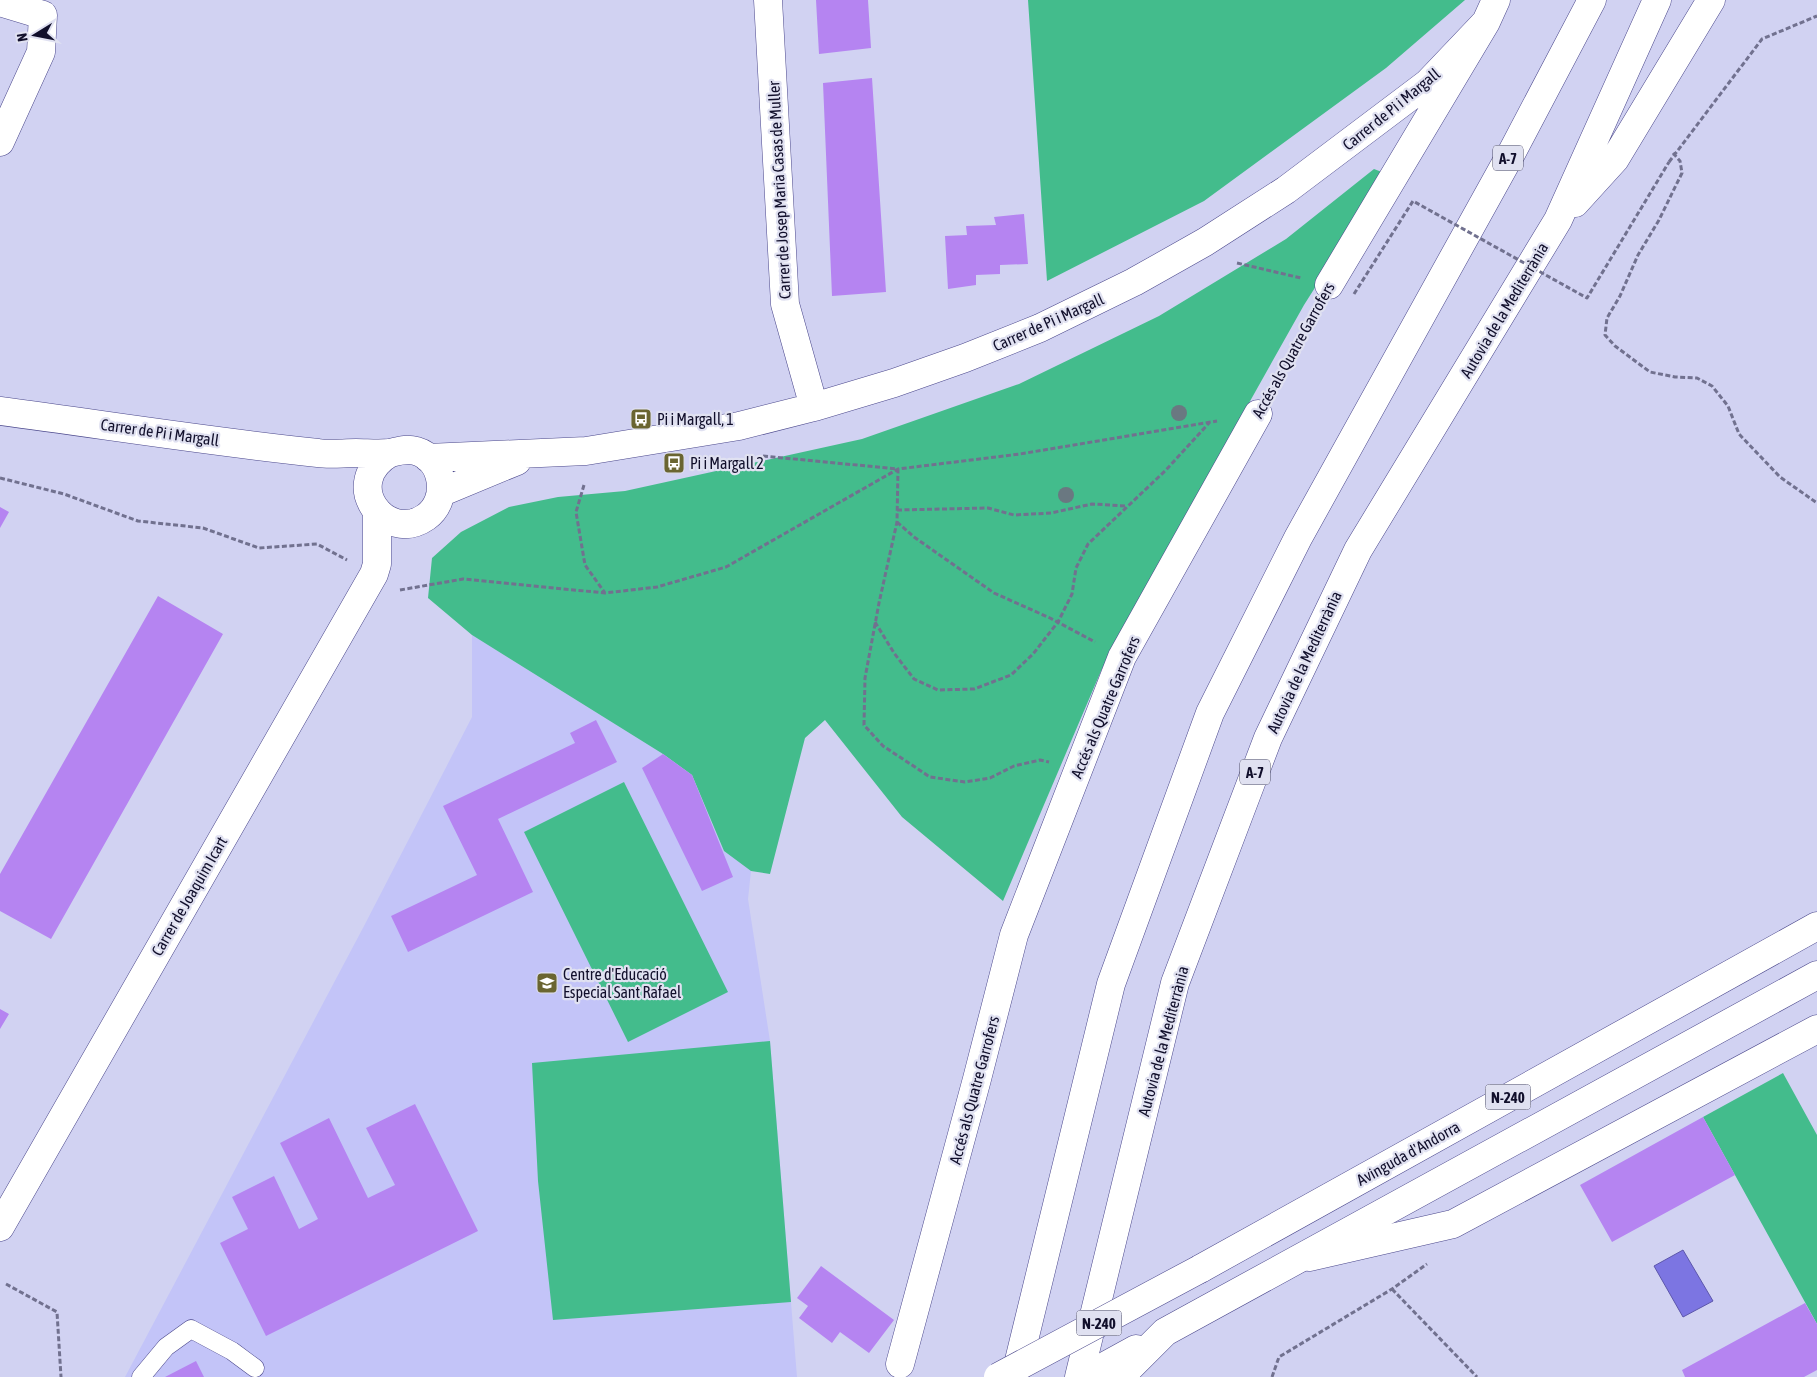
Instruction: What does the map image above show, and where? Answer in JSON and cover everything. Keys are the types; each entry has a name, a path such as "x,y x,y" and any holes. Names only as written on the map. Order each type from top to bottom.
{"main road":[{"name":"Carrer de Josep Maria Casas de Muller","path":"768,0 785,304 814,407"},
{"name":"A-7","path":"1015,1377 1111,984 1210,713 1298,538 1507,160 1592,0"},
{"name":"Autovia de la Mediterrània","path":"1078,1377 1175,983 1268,738 1358,550 1558,220 1657,0"},
{"path":"1558,220 1615,159 1711,0"},
{"path":"0,2 43,15 41,52 0,142"},
{"name":"Carrer de Pi i Margall","path":"0,411 320,454 390,452 403,449 416,451 428,458 586,451 739,426 814,407 894,383 965,358 1040,328 1134,282 1205,242 1286,190 1428,83 1491,11"},
{"name":"Accés als Quatre Garrofers","path":"1341,290 1491,11"},
{"name":"Accés als Quatre Garrofers","path":"900,1364 975,1089 1014,935 1122,657 1258,414"},
{"path":"390,452 373,467 367,487 370,500 377,512 388,520 400,524 413,524 426,517 437,506 442,492 441,479 436,468 428,458"},
{"name":"Carrer de Pi i Margall","path":"320,454 367,487"},
{"name":"Carrer de Pi i Margall","path":"442,492 534,454"},
{"name":"Carrer de Joaquim Icart","path":"0,1227 374,574 377,564 377,512"},
{"name":"Carrer de Joaquim Icart","path":"377,564 413,524"},
{"name":"Avinguda d'Andorra","path":"998,1377 1200,1268 1817,926"},
{"name":"N-240","path":"1085,1377 1293,1261 1817,975"},
{"path":"1293,1261 1453,1224 1816,1032"},
{"path":"1120,1377 1165,1332"}],"lane":[{"path":"141,1377 166,1347 191,1329 232,1351 255,1368"}],"path":[{"path":"1237,262 1341,290 1413,201 1587,298 1673,153 1762,39 1817,16"},
{"path":"1673,153 1680,161 1682,173 1607,318 1604,335 1615,346 1650,372 1675,377 1697,378 1712,386 1728,406 1739,434 1780,477 1817,502"},
{"name":"Accés als Quatre Garrofers","path":"1258,414 1341,290"},
{"path":"763,456 898,469 1020,454 1258,414"},
{"path":"875,622 894,653 914,679 938,690 974,690 1012,675 1033,654 1058,622 1072,594 1076,568 1088,544 1166,470 1209,422"},
{"path":"898,469 897,522 865,678 864,725 883,746 930,777 965,782 990,778 1014,766 1040,760 1078,772"},
{"path":"400,590 463,579 605,593 657,587 726,567 898,469"},
{"path":"0,478 64,494 138,521 204,528 259,548 317,544 343,558"},
{"path":"584,485 576,512 585,565 605,593"},
{"path":"897,510 988,508 1014,515 1051,513 1092,504 1126,506"},
{"path":"897,522 914,537 994,593 1058,622 1122,657"},
{"path":"1272,1377 1279,1357 1392,1289 1432,1260"},
{"path":"6,1284 57,1312 61,1377"},
{"path":"1392,1289 1477,1377"}],"shaded area":[{"name":"Centre d'Educació Especial Sant Rafael","path":"472,635 663,754 692,775 724,851 751,871 748,899 770,1041 797,1377 125,1377 364,926 472,717"},
{"path":"1683,1250 1713,1301 1683,1317 1654,1266"}],"green space":[{"path":"1028,0 1465,0 1386,68 1204,201 1047,281"},
{"path":"1374,169 1387,174 1304,305 1130,615 1101,671 1003,901 902,817 825,720 805,738 770,874 751,871 724,851 692,775 663,754 472,635 428,598 432,558 461,532 509,507 558,497 625,491 862,439 1019,384 1159,316 1286,239"},
{"path":"624,782 728,992 628,1042 524,832"},
{"path":"770,1041 791,1302 553,1320 538,1181 532,1063"},
{"path":"1783,1073 1817,1135 1817,1324 1703,1117"}],"building":[{"path":"816,0 868,0 871,48 819,54"},
{"path":"872,78 886,292 832,296 823,83"},
{"path":"1024,214 1028,264 1000,265 1000,274 976,275 976,285 948,289 945,236 967,235 966,226 996,225 994,217"},
{"path":"0,507 9,512 0,528"},
{"path":"158,596 223,634 51,939 0,911 0,874"},
{"path":"596,720 617,762 498,819 533,892 408,952 391,916 477,875 443,806 575,743 570,733"},
{"path":"663,754 692,775 733,877 702,891 642,768"},
{"path":"0,1009 9,1014 0,1029"},
{"path":"415,1104 478,1231 266,1336 220,1243 248,1229 232,1197 274,1176 299,1229 318,1219 280,1143 329,1118 368,1198 395,1185 366,1128"},
{"path":"1703,1117 1735,1175 1612,1242 1580,1185"},
{"path":"821,1266 894,1320 869,1353 840,1332 832,1343 799,1318 808,1306 797,1298"},
{"path":"1805,1303 1817,1324 1817,1370 1804,1377 1685,1377 1682,1370"},
{"path":"196,1361 204,1377 165,1377"}],"place":[{"name":"Pi i Margall, 1","path":"641,419"},
{"name":"Pi i Margall 2","path":"674,463"},
{"name":"Centre d'Educació Especial Sant Rafael","path":"547,983"}]}
